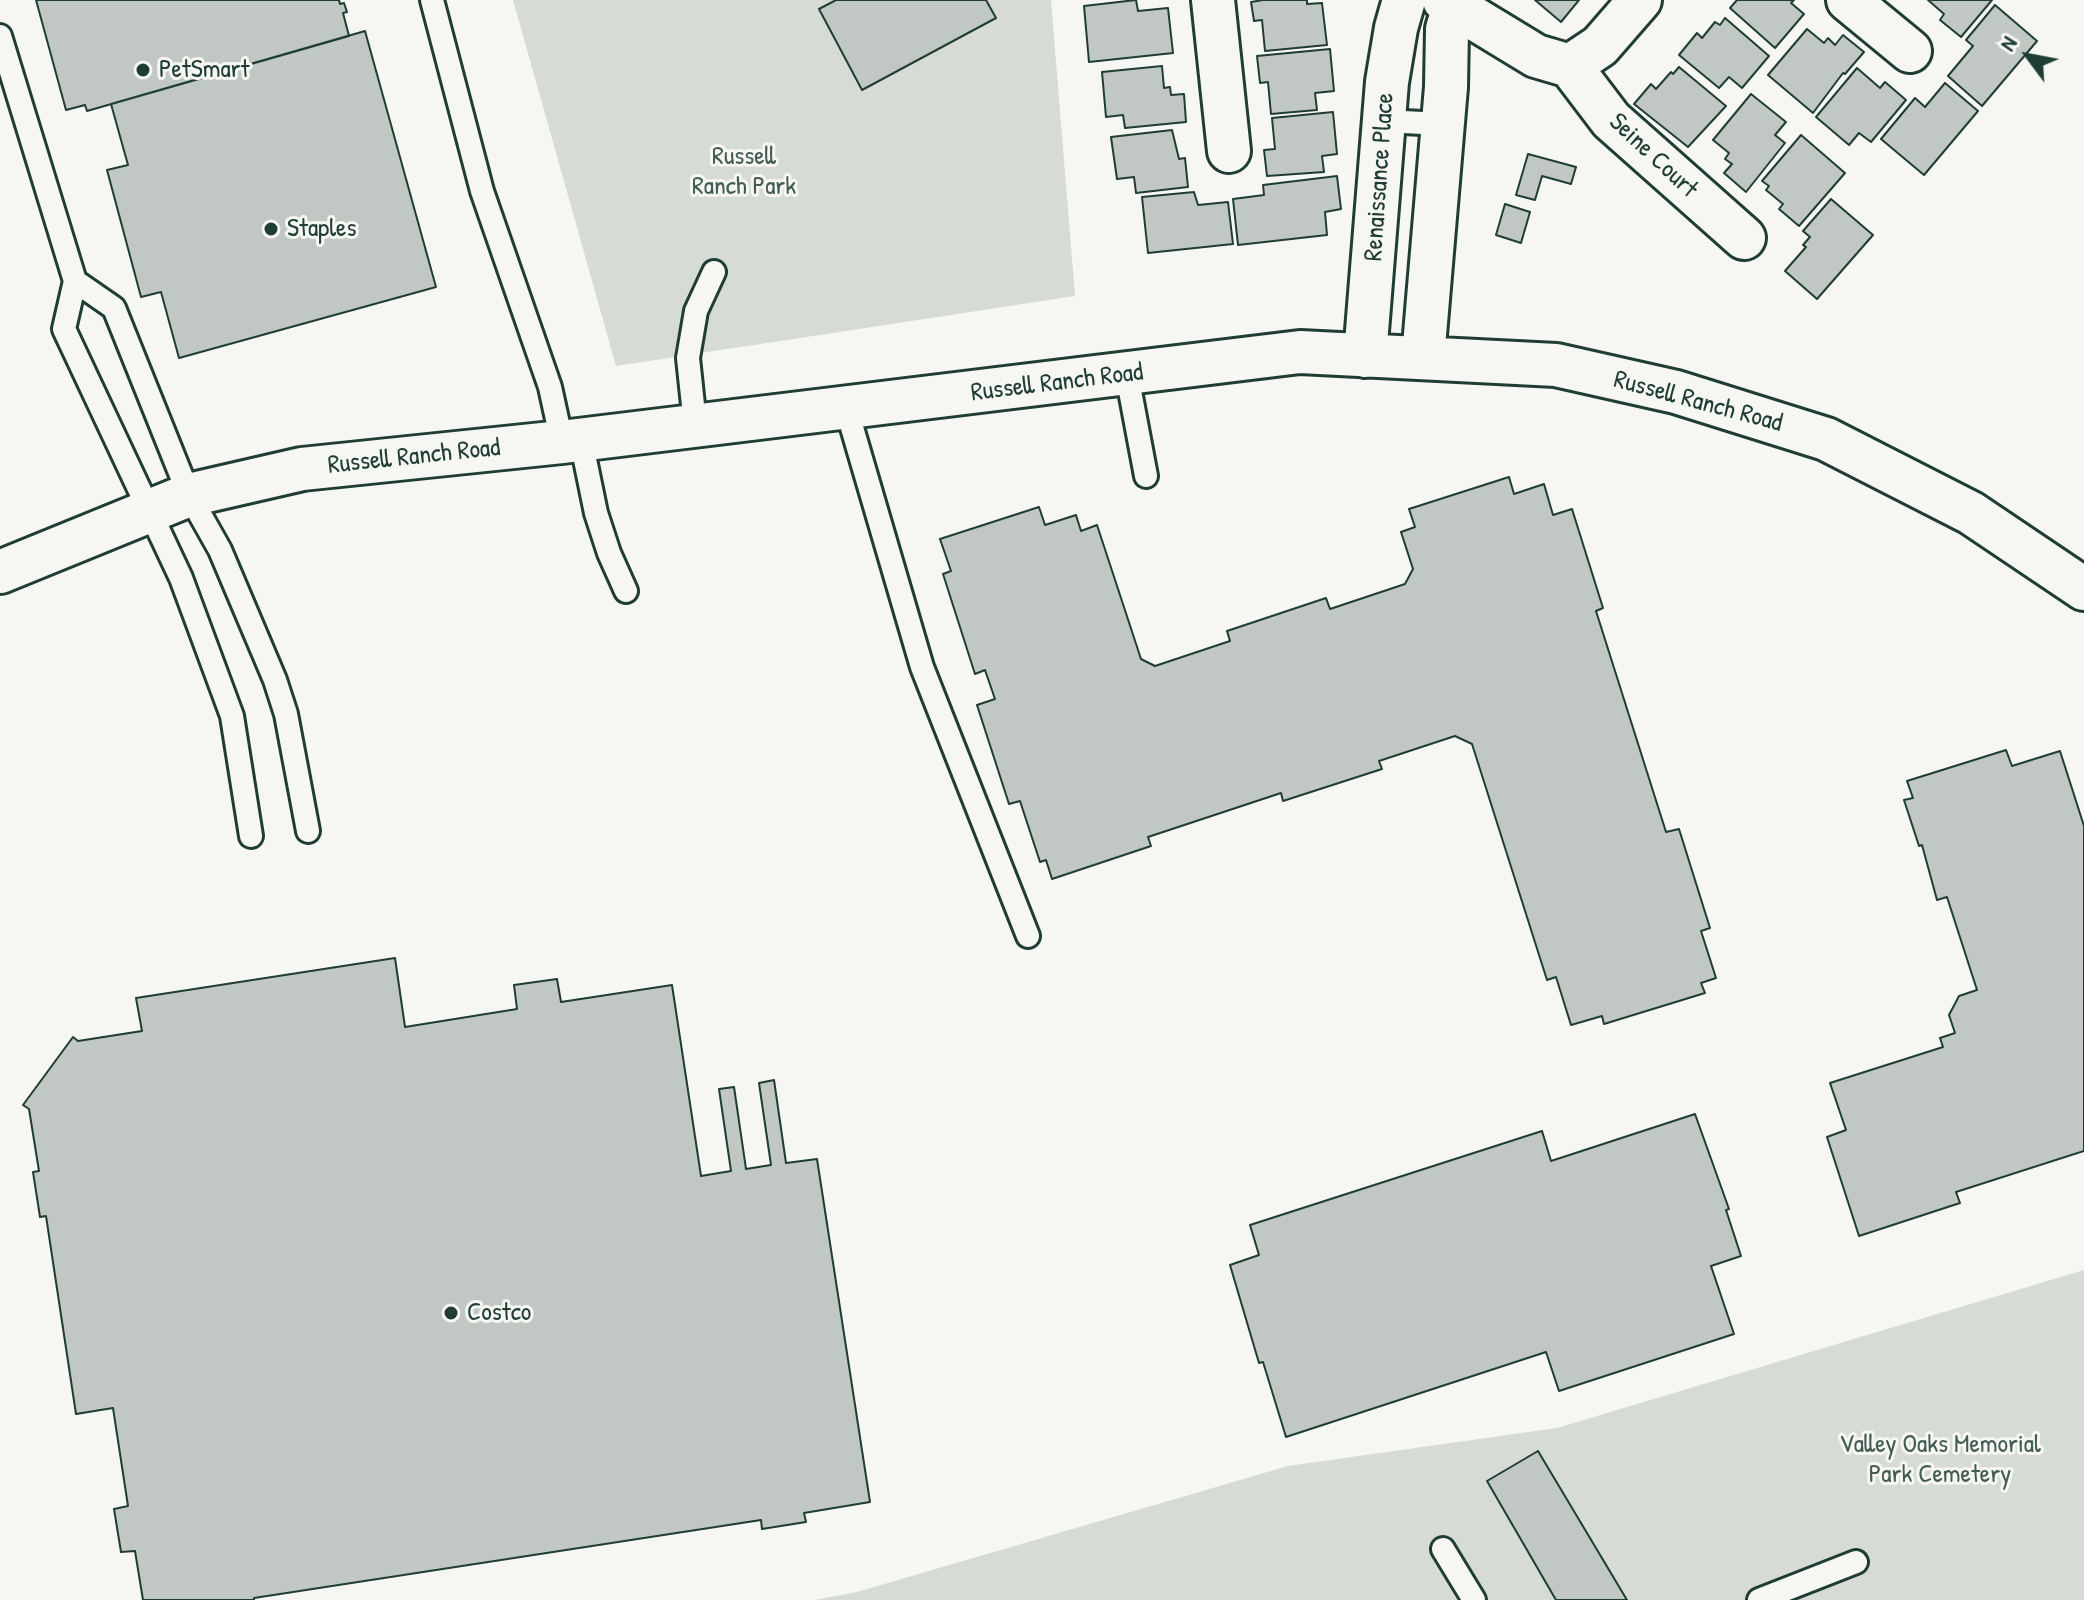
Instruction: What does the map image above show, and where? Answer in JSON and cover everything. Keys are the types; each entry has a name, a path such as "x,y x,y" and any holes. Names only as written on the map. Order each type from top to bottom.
{"street":[{"path":"1213,0 1229,151"},
{"name":"Renaissance Place","path":"1365,356 1390,59 1404,0"},
{"path":"1423,358 1449,3 1536,56 1570,66 1600,46 1640,0"},
{"path":"1848,0 1910,51"},
{"name":"Seine Court","path":"1570,66 1611,120 1744,238"},
{"name":"Russell Ranch Road","path":"0,572 189,495 302,469 571,441 1300,352 1556,365 1676,392 1826,439 1971,513 2084,589"}],"lane":[{"path":"432,0 482,191 609,553 626,591"},
{"path":"0,36 75,281 64,329 181,578 232,716 251,836"},
{"path":"1384,121 1442,124"},
{"path":"695,424 688,358 696,311 714,272"},
{"path":"75,281 114,308 189,495 220,550 275,680 286,714 308,831"},
{"path":"1127,375 1146,476"},
{"path":"846,407 922,667 1028,936"},
{"path":"1443,1549 1474,1600"},
{"path":"1759,1600 1856,1562"}],"green space":[{"name":"Russell Ranch Park","path":"513,0 1051,0 1075,296 616,366"},
{"name":"Valley Oaks Memorial Park Cemetery","path":"2084,1270 2084,1600 814,1600 857,1592 1288,1466 1557,1428"}],"building":[{"name":"PetSmart","path":"36,0 339,0 340,4 344,3 347,12 343,13 349,36 87,111 85,105 66,110"},
{"path":"836,0 986,0 996,18 862,90 819,9"},
{"path":"1136,0 1138,11 1168,8 1173,53 1089,62 1084,6"},
{"path":"1535,0 1579,0 1561,22"},
{"path":"1737,0 1794,0 1791,3 1804,14 1775,48 1730,8"},
{"path":"1928,0 1992,0 1961,37 1940,20 1944,14"},
{"path":"1251,2 1322,3 1327,45 1265,51 1262,20 1254,21"},
{"path":"1995,5 2037,41 1982,106 1948,76 1973,46 1966,40"},
{"path":"1725,18 1769,56 1742,88 1729,77 1719,88 1679,55 1697,33 1702,38 1715,22 1720,25"},
{"path":"1807,29 1824,43 1828,38 1835,45 1843,35 1864,52 1843,73 1813,113 1768,75"},
{"name":"Staples","path":"365,31 436,287 179,358 161,292 141,297 107,170 128,165 111,104"},
{"path":"1330,49 1334,91 1315,93 1317,110 1271,114 1268,82 1260,83 1257,56"},
{"path":"1162,66 1164,88 1170,87 1171,95 1184,94 1186,122 1125,128 1123,115 1106,117 1102,72"},
{"path":"1679,67 1726,106 1688,147 1634,104 1651,84 1656,89"},
{"path":"1857,68 1880,88 1885,82 1906,100 1871,142 1859,133 1849,145 1816,117"},
{"path":"1945,83 1978,111 1924,175 1881,139 1915,98 1925,107"},
{"path":"1751,94 1786,122 1775,135 1785,143 1746,192 1724,173 1732,164 1725,159 1729,153 1713,140"},
{"path":"1333,112 1337,154 1322,156 1324,172 1267,176 1264,150 1275,149 1272,118"},
{"path":"1172,130 1179,159 1185,158 1188,187 1136,193 1134,177 1117,179 1111,137"},
{"path":"1801,135 1845,173 1799,226 1779,209 1783,204 1766,190 1769,186 1762,181"},
{"path":"1528,154 1576,167 1571,184 1542,176 1535,200 1516,195"},
{"path":"1337,176 1341,209 1325,212 1327,235 1238,245 1233,199 1264,195 1263,185"},
{"path":"1194,192 1198,205 1228,202 1233,244 1148,253 1142,197"},
{"path":"1831,199 1873,235 1817,299 1785,271 1806,247 1803,245 1810,237 1803,231"},
{"path":"1505,204 1530,212 1521,243 1496,235"},
{"path":"1509,477 1514,494 1544,484 1553,515 1572,509 1603,608 1596,611 1666,832 1679,829 1710,928 1701,931 1716,978 1701,983 1705,993 1604,1024 1602,1016 1571,1025 1556,977 1547,980 1472,744 1455,736 1379,761 1382,769 1283,801 1281,793 1148,837 1151,846 1052,879 1046,860 1040,862 1020,801 1009,804 977,705 995,699 985,670 975,674 943,574 951,571 940,539 1039,507 1045,525 1076,515 1081,531 1097,525 1141,659 1155,666 1230,641 1227,631 1326,598 1330,609 1405,584 1413,569 1401,532 1415,527 1409,509"},
{"path":"2006,750 2012,766 2060,751 2084,826 2084,1151 1956,1192 1960,1203 1859,1236 1827,1137 1846,1130 1830,1083 1943,1047 1940,1038 1955,1033 1949,1015 1959,996 1977,990 1947,897 1937,900 1922,845 1919,846 1904,800 1913,798 1907,781"},
{"name":"Costco","path":"395,958 405,1027 517,1009 514,985 557,979 561,1002 672,985 701,1176 731,1171 719,1089 734,1087 746,1169 771,1165 759,1083 774,1080 786,1163 817,1159 870,1502 804,1513 806,1522 762,1529 761,1520 254,1600 143,1600 135,1551 121,1552 114,1509 128,1506 113,1408 76,1414 46,1216 40,1217 33,1172 39,1171 29,1109 23,1105 73,1037 78,1041 142,1031 136,998"},
{"path":"1695,1114 1729,1209 1726,1210 1741,1256 1711,1266 1734,1334 1559,1391 1546,1352 1286,1437 1263,1362 1259,1363 1230,1265 1259,1255 1250,1225 1542,1131 1551,1161"},
{"path":"1538,1451 1627,1600 1556,1600 1487,1481"}],"place":[{"name":"PetSmart","path":"143,70"},
{"name":"Staples","path":"271,229"},
{"name":"Costco","path":"451,1313"}]}
